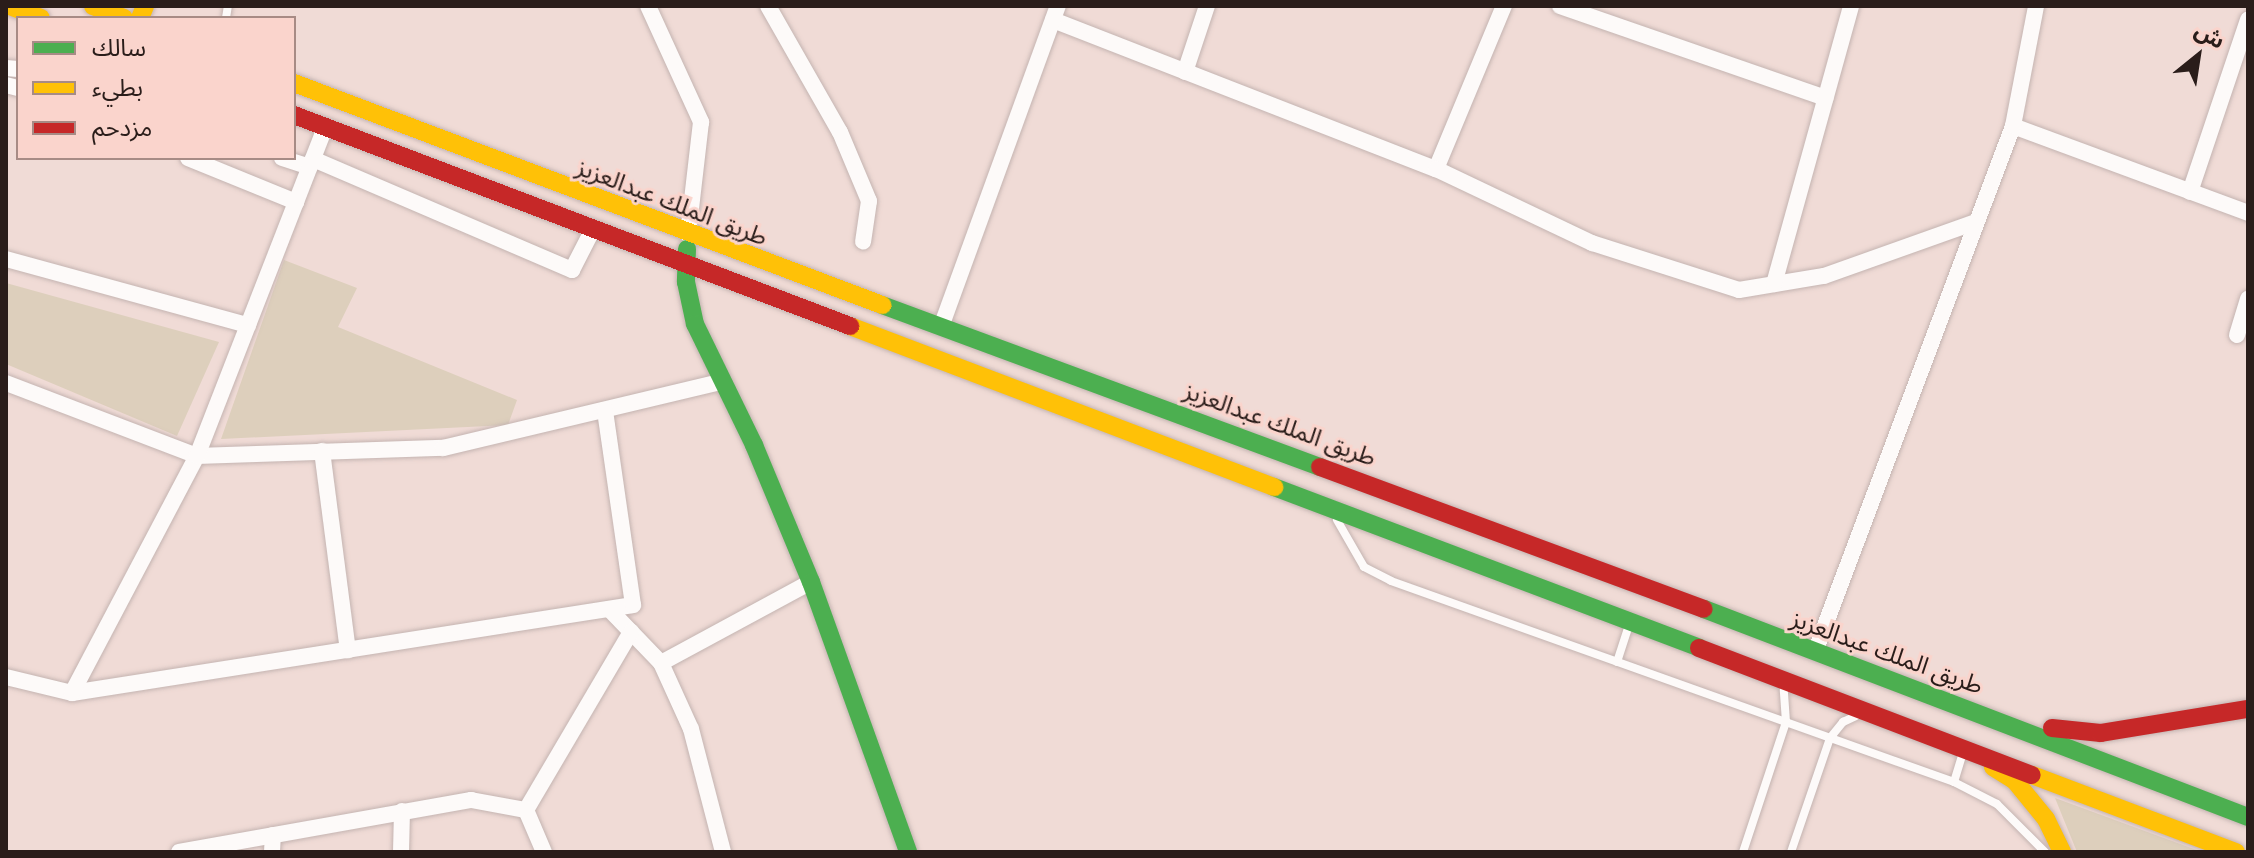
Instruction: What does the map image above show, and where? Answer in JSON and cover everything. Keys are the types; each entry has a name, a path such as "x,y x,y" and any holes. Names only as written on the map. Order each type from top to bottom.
{"main road":[{"path":"10,6 36,16"},
{"path":"93,6 119,16"},
{"name":"طريق الملك عبدالعزيز","path":"296,84 688,234 1974,710 2248,817"},
{"path":"296,116 1632,619 2236,852"},
{"path":"688,234 687,265 695,324 720,382 754,445 811,582 908,852"},
{"path":"1974,710 2061,731 2101,733 2248,709"},
{"path":"1965,748 2015,781 2046,819 2062,852"}],"street":[{"path":"648,6 701,122 688,234"},
{"path":"768,6 840,132 869,201 863,242"},
{"path":"1185,72 1207,6"},
{"path":"1436,169 1504,6"},
{"path":"1560,6 1826,98"},
{"path":"1774,284 1851,6"},
{"path":"1815,652 2013,126 2036,6"},
{"path":"941,327 1056,13 1185,72 1436,169 1592,243 1739,290 1824,276 1976,222"},
{"path":"2190,192 2248,20"},
{"path":"2013,126 2248,213"},
{"path":"72,693 197,456 325,127"},
{"path":"193,160 296,202"},
{"path":"294,160 311,163 572,270 593,229"},
{"path":"6,259 248,325"},
{"path":"2237,335 2248,299"},
{"path":"6,383 197,456 443,448 720,382"},
{"path":"6,677 72,693 633,605 605,410"},
{"path":"322,451 348,650"},
{"path":"661,663 811,582"},
{"path":"609,609 661,663 691,729 723,852"},
{"path":"526,810 631,632"},
{"path":"179,852 471,800 526,810"},
{"path":"526,810 544,852"},
{"path":"401,852 402,811"},
{"path":"272,852 273,835"}],"lane":[{"path":"1331,505 1344,539 1364,567 1617,662 1954,782 1997,804 2045,852"},
{"path":"1617,662 1632,619"},
{"path":"1743,852 1786,722 1783,677"},
{"path":"1791,852 1830,738 1843,722 1869,711"},
{"path":"1954,782 1965,748"}],"shaded area":[{"path":"284,260 357,288 338,327 517,400 508,425 221,439"},
{"path":"6,283 219,342 177,436 6,364"},
{"path":"2055,798 2202,852 2077,852"}],"traffic: fast":[{"path":"687,249 686,282 695,324 754,445 811,582 908,852"},
{"path":"882,305 1320,467"},
{"path":"1274,487 1699,648"},
{"path":"1704,609 2248,817"}],"traffic: slow":[{"path":"10,6 36,16"},
{"path":"93,6 119,16"},
{"path":"141,16 145,6"},
{"path":"296,84 882,305"},
{"path":"850,326 1274,487"},
{"path":"1993,767 2015,781 2046,819 2062,852"},
{"path":"2032,775 2236,852"}],"traffic: jam":[{"path":"296,116 850,326"},
{"path":"1320,467 1704,609"},
{"path":"1699,648 2032,775"},
{"path":"2052,728 2101,733 2248,709"}]}
